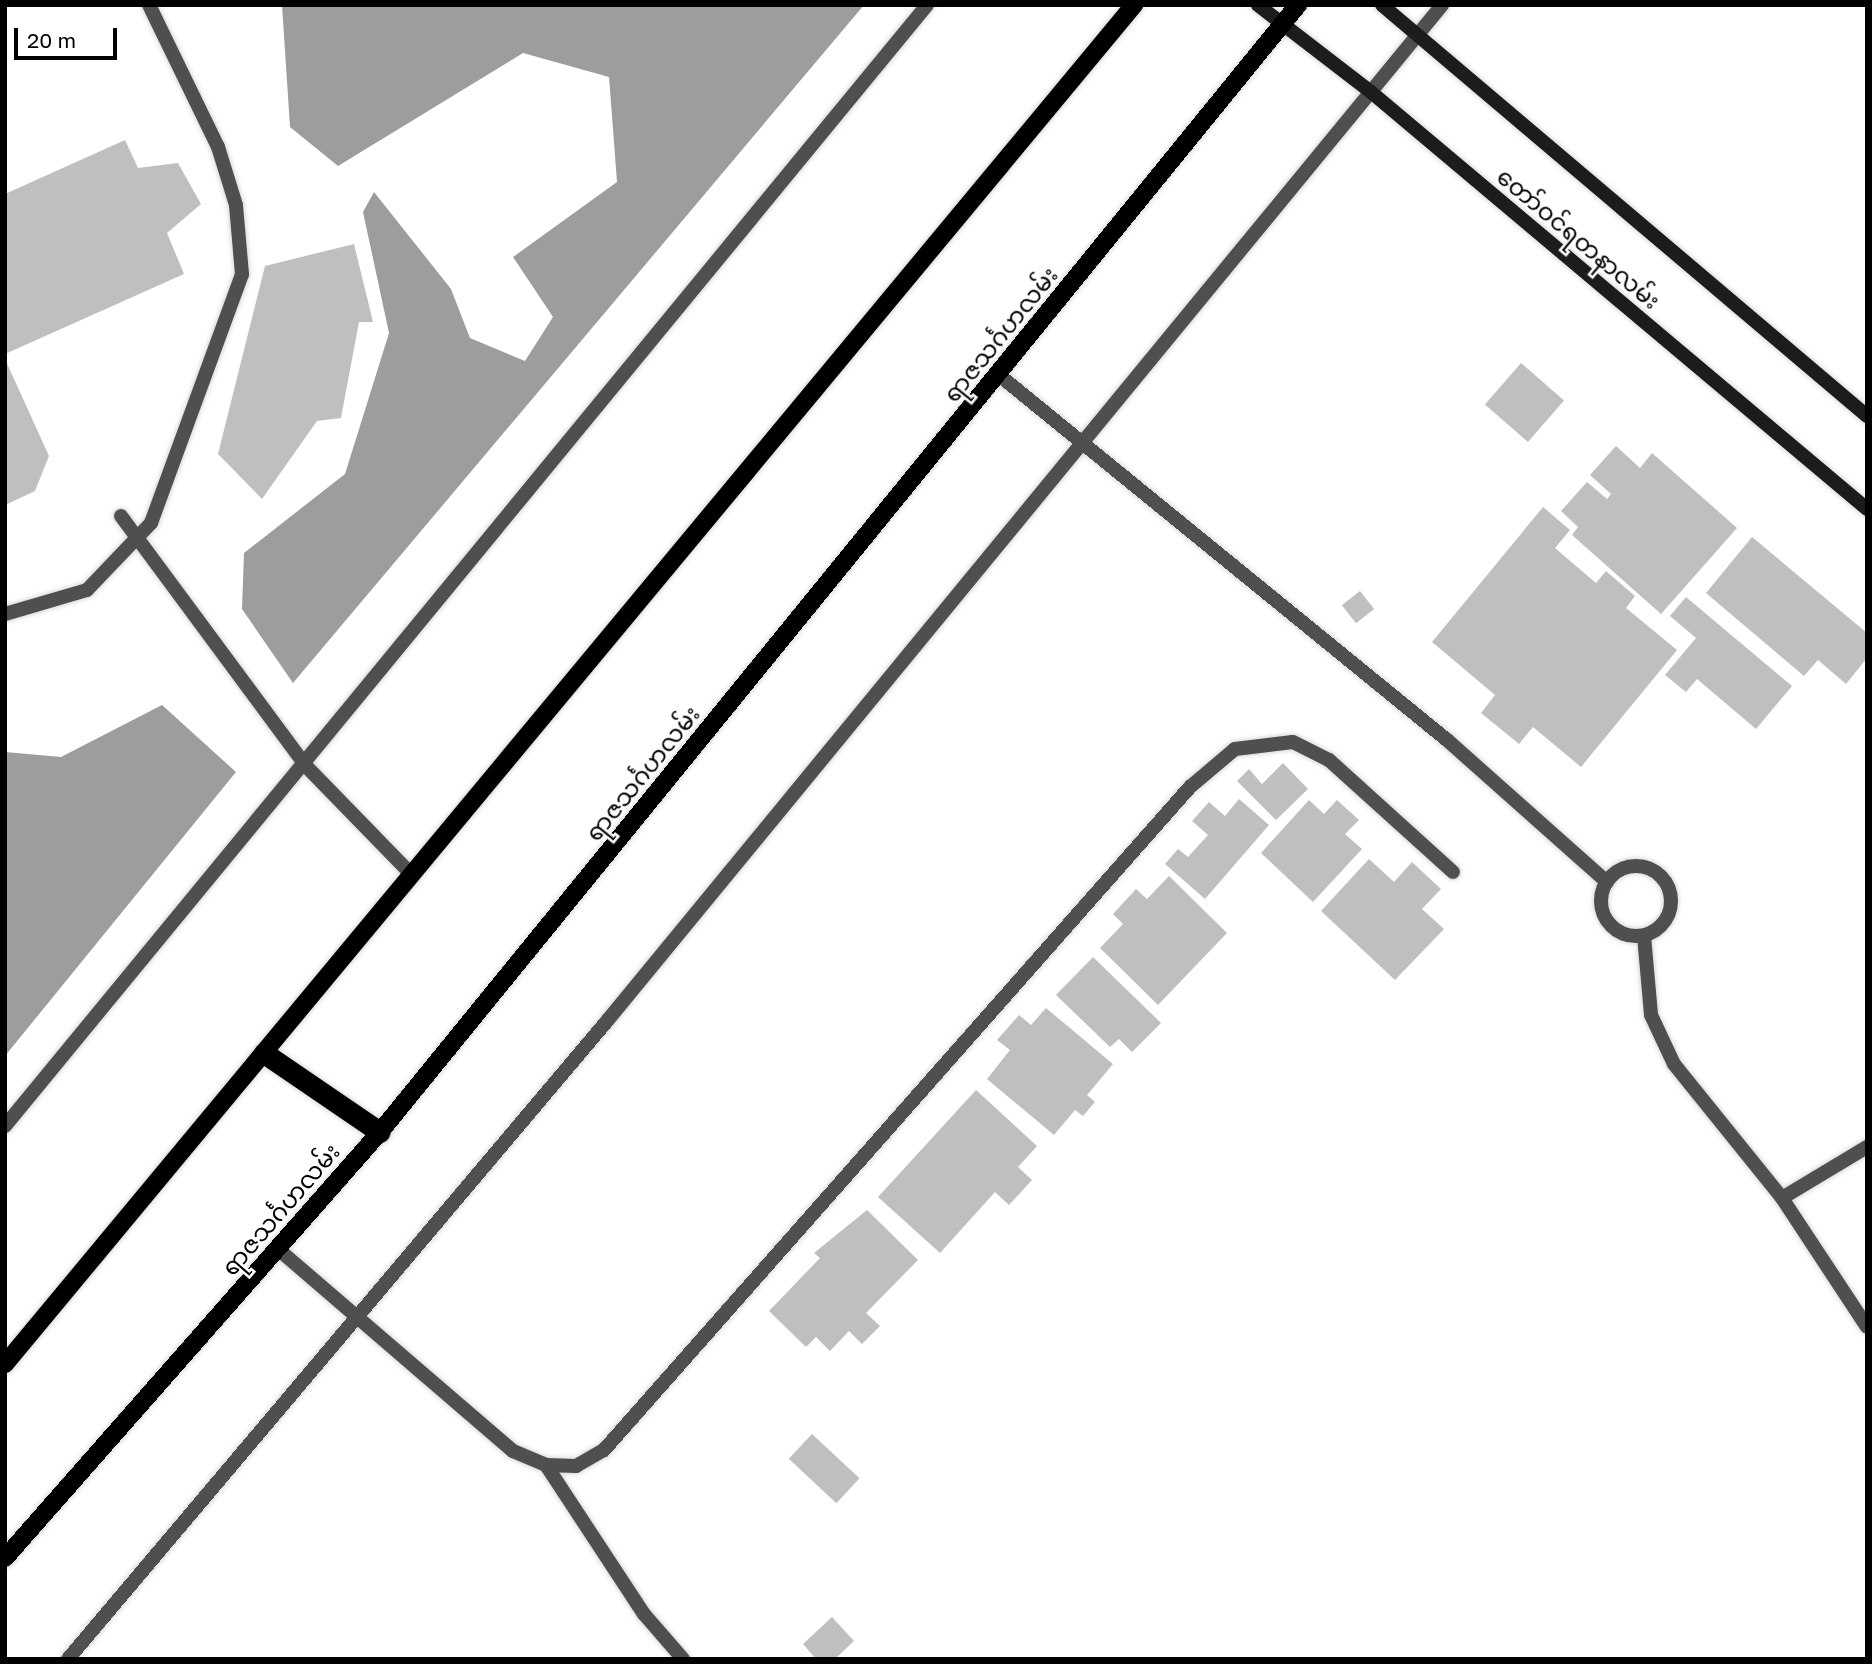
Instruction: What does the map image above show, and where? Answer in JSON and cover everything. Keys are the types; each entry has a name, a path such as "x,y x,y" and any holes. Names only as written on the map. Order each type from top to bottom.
{"highway":[{"path":"264,1053 380,1132"}],"main road":[{"path":"5,1364 1134,5"},
{"name":"တော်ဝင်ရတနာလမ်း","path":"1258,5 1371,92 1867,509"},
{"name":"ရာဇသင်္ဂဟလမ်း","path":"5,1558 380,1132 1298,5"},
{"name":"တော်ဝင်ရတနာလမ်း","path":"1382,5 1867,416"}],"street":[{"path":"5,614 87,590 151,523 242,274 236,205 218,147 149,5"},
{"path":"5,1126 305,765 927,5"},
{"path":"68,1659 355,1320 1442,5"},
{"path":"999,375 1447,740 1607,882"},
{"path":"121,516 305,765 412,875"},
{"path":"278,1249 355,1320 513,1451 546,1465 576,1466 604,1450 1190,787 1235,750 1293,742 1329,760 1453,873"},
{"path":"1630,867 1643,867 1665,882 1671,894 1666,921 1644,936 1630,936 1608,921 1602,895 1607,882 1630,867"},
{"path":"1644,936 1651,1015 1674,1065 1782,1198 1867,1327"},
{"path":"1782,1198 1867,1147"},
{"path":"546,1465 644,1614 683,1659"}],"shaded area":[{"path":"282,5 864,5 293,683 242,609 244,553 345,474 389,333 363,212 374,192 451,289 470,338 525,361 553,317 513,257 617,182 609,77 523,53 338,166 290,127"},
{"path":"162,705 236,772 5,1056 5,752 61,757"}],"building":[{"path":"125,140 138,168 178,163 201,204 167,233 184,274 5,354 5,194"},
{"path":"354,244 373,322 359,322 341,418 317,421 262,499 218,454 265,266"},
{"path":"5,359 49,456 35,491 5,505"},
{"path":"1521,363 1564,400 1528,442 1485,405"},
{"path":"1616,446 1640,468 1652,453 1737,528 1661,614 1572,535 1578,527 1561,511 1587,482 1607,499 1611,494 1590,475"},
{"path":"1543,507 1570,530 1555,548 1596,583 1606,571 1635,596 1626,608 1677,650 1581,767 1533,727 1519,744 1481,713 1495,695 1432,642"},
{"path":"1752,537 1867,633 1867,658 1846,684 1818,660 1804,676 1706,593"},
{"path":"1360,591 1374,609 1356,623 1342,605"},
{"path":"1686,597 1792,686 1756,729 1697,679 1686,692 1665,675 1696,638 1670,616"},
{"path":"1283,763 1308,789 1276,820 1237,781 1249,769 1262,784"},
{"path":"1239,799 1269,825 1205,899 1165,864 1178,849 1188,857 1208,835 1192,821 1209,802 1225,816"},
{"path":"1309,800 1324,814 1337,800 1359,820 1345,834 1362,849 1313,902 1261,853"},
{"path":"1369,859 1394,882 1412,862 1441,889 1422,909 1444,929 1395,980 1321,911"},
{"path":"1169,876 1227,933 1158,1005 1100,948 1123,924 1113,914 1136,889 1147,899"},
{"path":"1093,957 1161,1023 1132,1052 1119,1039 1110,1047 1056,995"},
{"path":"1046,1008 1113,1064 1087,1095 1095,1102 1083,1116 1075,1110 1054,1135 987,1079 1010,1050 997,1040 1019,1015 1031,1025"},
{"path":"976,1090 1037,1146 1018,1167 1032,1180 1009,1205 995,1192 940,1253 878,1197"},
{"path":"867,1210 918,1260 866,1313 880,1326 862,1344 849,1331 830,1351 816,1337 806,1347 769,1311 820,1258 814,1253"},
{"path":"812,1434 860,1478 836,1503 789,1459"},
{"path":"832,1617 854,1641 835,1659 816,1659 803,1644"}]}
